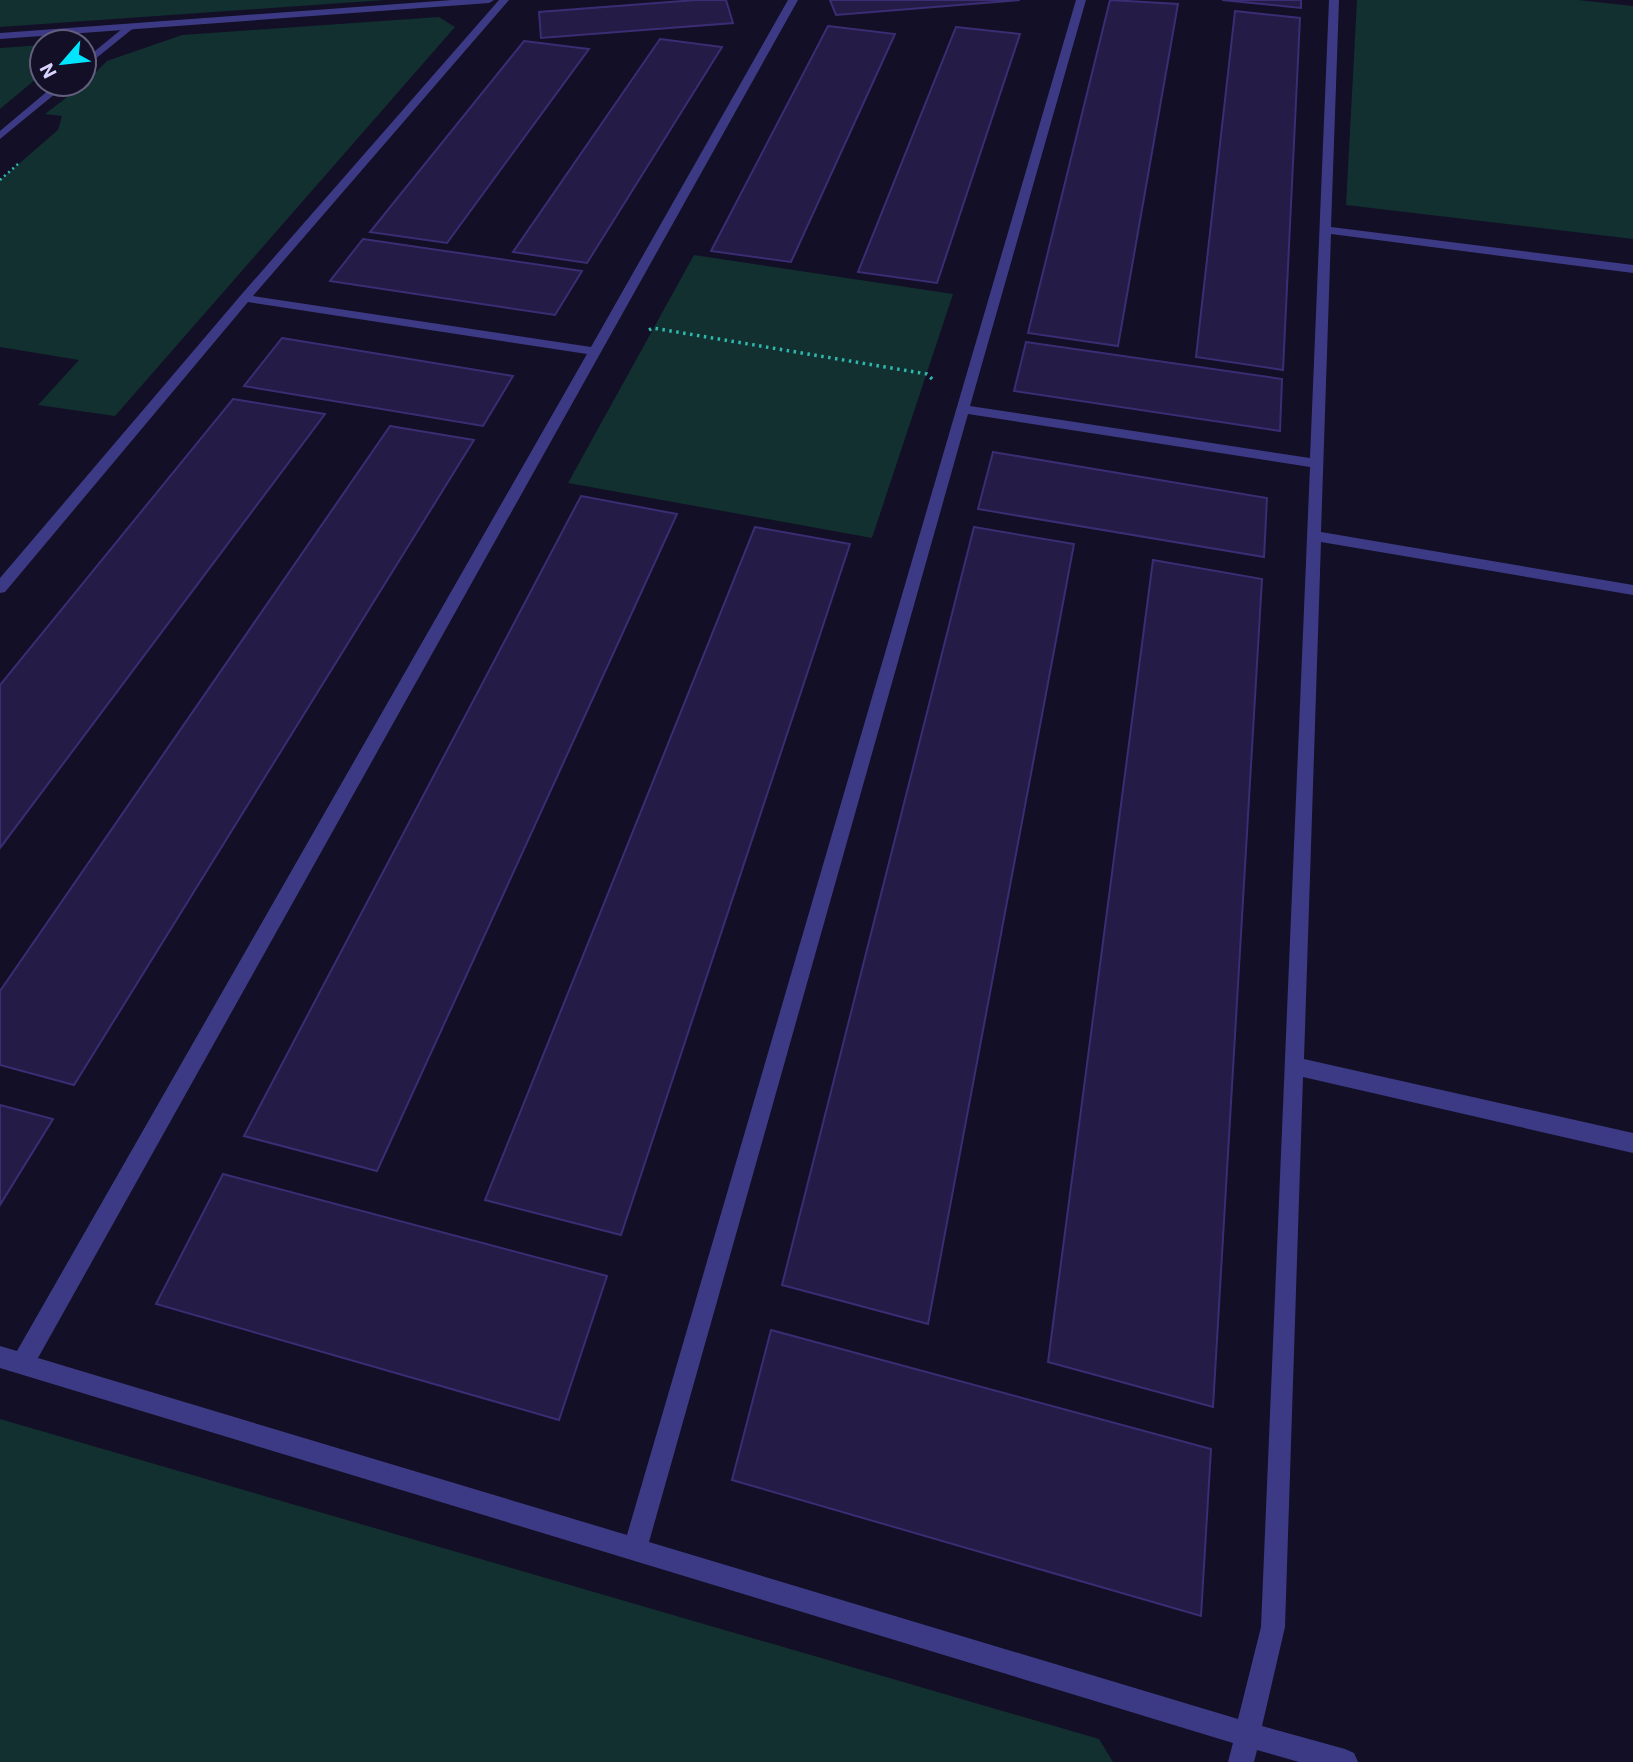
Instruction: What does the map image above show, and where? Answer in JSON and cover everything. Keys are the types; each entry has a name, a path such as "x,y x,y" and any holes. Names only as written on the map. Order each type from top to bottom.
{"street":[{"path":"0,36 489,0"},
{"path":"0,588 245,298 504,0"},
{"path":"793,0 595,351 11,1360 1248,1735 1345,1762"},
{"path":"635,1548 1082,0"},
{"path":"1241,1762 1273,1627 1334,0"},
{"path":"98,53 131,26"},
{"path":"0,136 45,98"},
{"path":"1325,230 1633,269"},
{"path":"245,298 595,351"},
{"path":"962,409 1317,464"},
{"path":"1314,536 1633,590"},
{"path":"1295,1066 1633,1143"}],"path":[{"path":"595,351 653,328 926,374 962,409"}],"green space":[{"path":"0,0 385,0 0,27"},
{"path":"1357,0 1578,0 1633,6 1633,239 1346,205"},
{"path":"439,17 455,27 115,416 38,405 79,360 0,347 0,180 58,130 62,116 45,114 66,98 98,98 98,70 107,61 182,35"},
{"path":"28,46 28,86 0,109 0,48"},
{"path":"694,255 953,294 872,538 568,483"},
{"path":"0,1419 1099,1739 1113,1762 0,1762"}],"building":[{"path":"726,0 733,23 541,38 539,12"},
{"path":"830,0 1020,0 836,15"},
{"path":"1110,0 1178,4 1118,346 1028,333"},
{"path":"1222,0 1301,0 1301,8"},
{"path":"1235,11 1300,18 1283,370 1196,357"},
{"path":"828,26 895,34 791,262 711,251"},
{"path":"956,27 1020,34 937,283 858,272"},
{"path":"660,39 722,47 587,263 513,252"},
{"path":"524,41 589,49 447,243 370,232"},
{"path":"363,239 582,271 555,315 330,281"},
{"path":"282,338 513,376 483,426 244,386"},
{"path":"1026,342 1282,379 1280,431 1014,391"},
{"path":"233,399 325,414 0,848 0,685"},
{"path":"390,426 474,440 74,1085 0,1065 0,991"},
{"path":"993,452 1267,498 1264,557 978,509"},
{"path":"581,496 677,514 377,1171 244,1136"},
{"path":"755,527 850,544 621,1235 485,1200"},
{"path":"974,527 1074,544 928,1324 782,1285"},
{"path":"1153,560 1262,579 1213,1407 1048,1362"},
{"path":"0,1105 53,1119 0,1205"},
{"path":"223,1174 607,1276 559,1420 156,1304"},
{"path":"771,1330 1211,1449 1201,1616 732,1480"}]}
